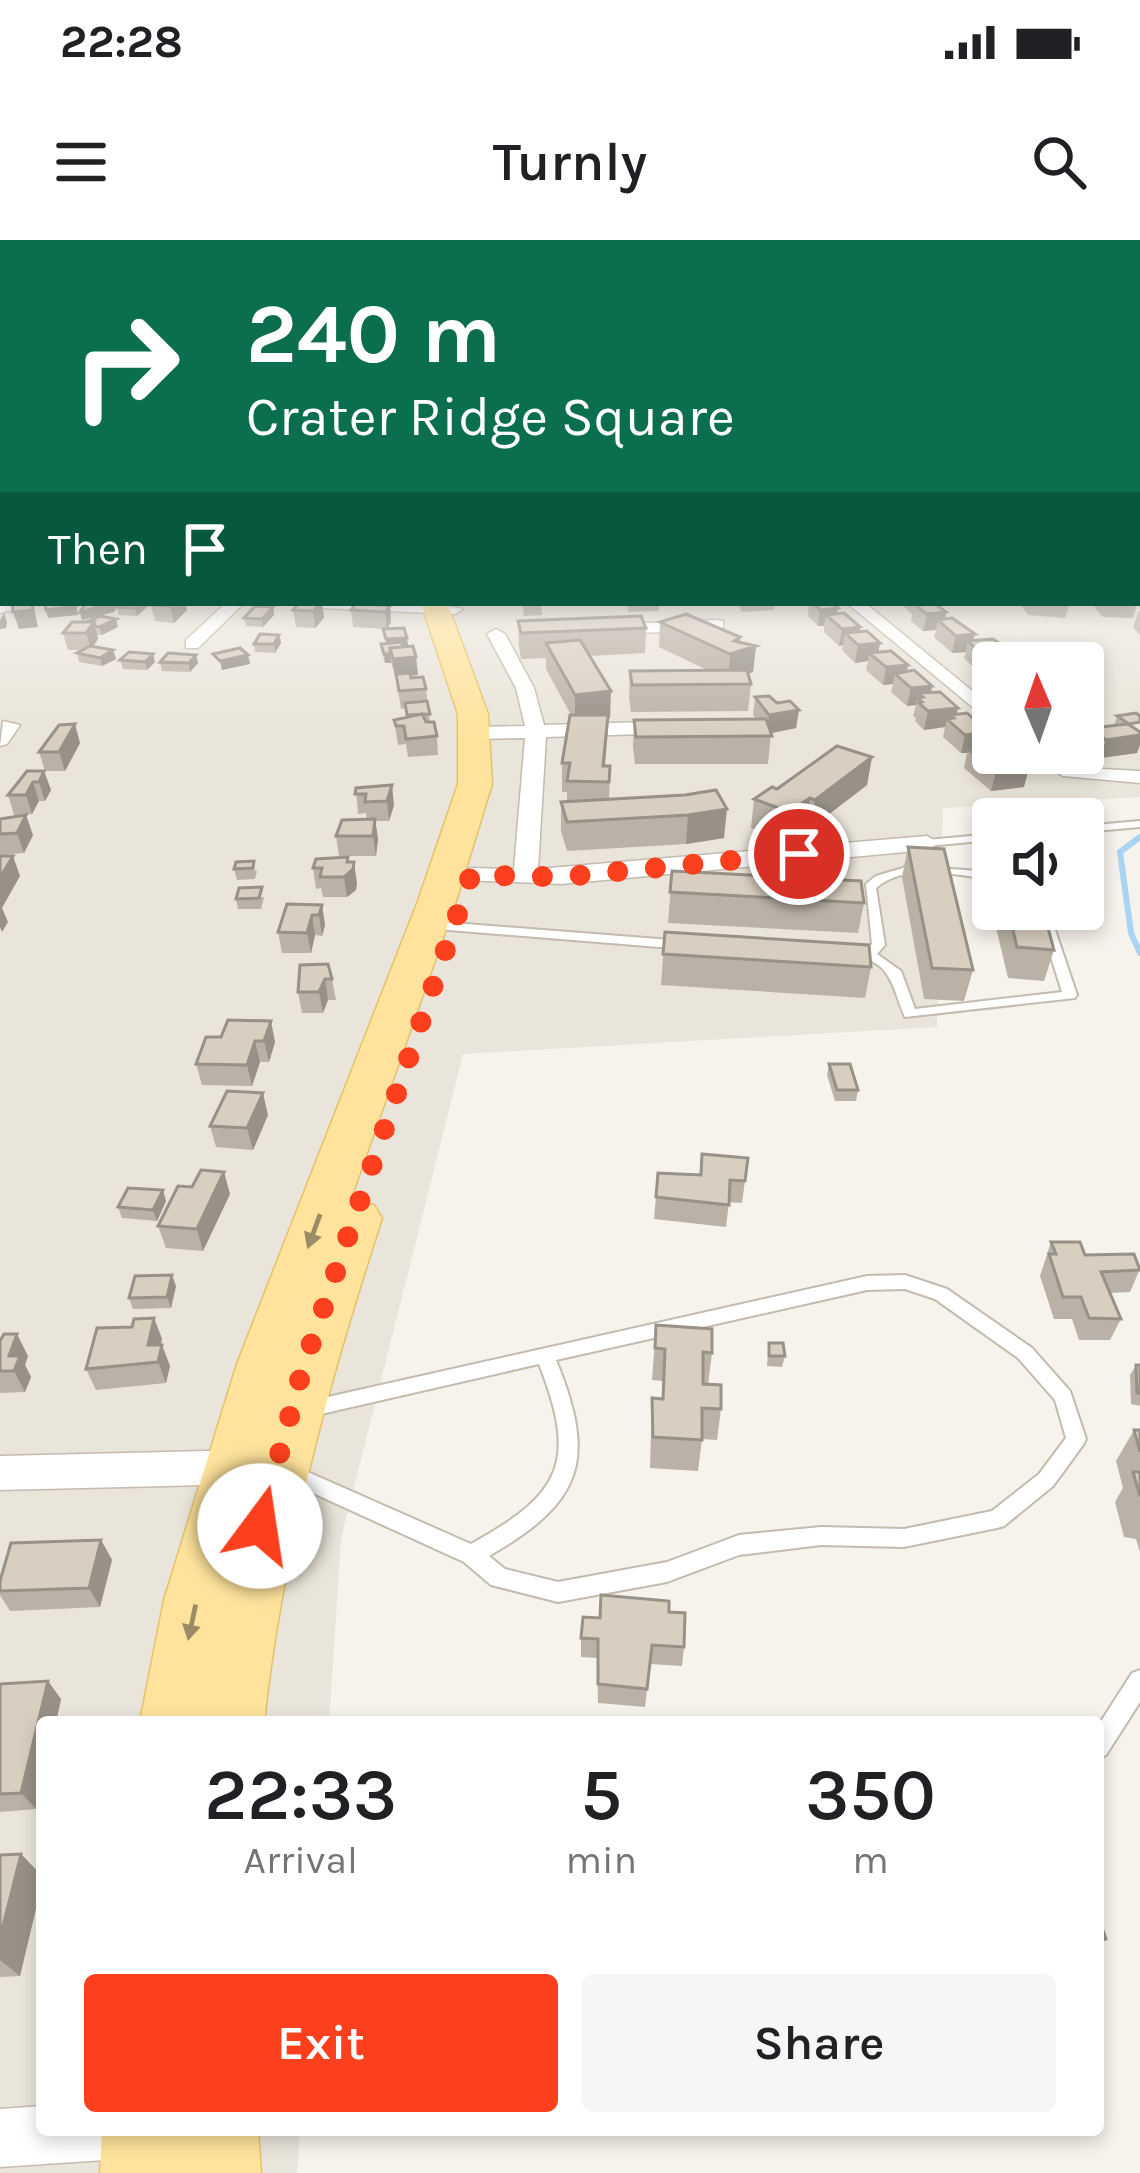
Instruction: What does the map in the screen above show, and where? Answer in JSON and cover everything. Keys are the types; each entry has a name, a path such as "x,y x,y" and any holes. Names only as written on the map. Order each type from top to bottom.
{"main road":[{"path":"229,1716 260,1526 265,1449 441,926 471,875 498,783 505,732 488,686 444,606"},
{"path":"177,1716 188,1637 265,1449 441,926 475,784 505,732"},
{"path":"146,2136 146,2173"},
{"path":"213,2136 215,2173"}],"street":[{"path":"192,644 233,606"},
{"path":"859,606 972,700"},
{"path":"585,631 717,625"},
{"path":"518,633 489,634 524,688 505,732 525,878"},
{"path":"505,732 694,727"},
{"path":"1104,773 1140,776"},
{"path":"471,875 525,878 927,843"},
{"path":"0,1473 265,1449"},
{"path":"0,2138 36,2136"}],"lane":[{"path":"1104,827 1140,824"},
{"path":"927,843 972,839"},
{"path":"869,954 879,945 870,886 874,880 891,873 972,875"},
{"path":"441,926 698,946"},
{"path":"835,955 869,954 894,970 905,1009 919,1016 1070,995 1049,930"},
{"path":"867,1282 904,1282 941,1294 1025,1353 1063,1397 1076,1438 1046,1480 998,1519 904,1538 820,1536 740,1545 667,1572 559,1592 500,1579 472,1555 265,1449 546,1358 867,1282"},
{"path":"472,1555 519,1530 556,1494 573,1447 565,1400 546,1358"},
{"path":"1104,1738 1140,1681"}],"shaded area":[{"path":"0,606 1140,606 1140,797 972,798 972,806 943,808 937,1027 463,1054 341,1539 329,1716 36,1716 36,2136 300,2136 297,2173 0,2173"}],"building":[{"path":"12,606 32,606 33,610 13,612"},
{"path":"255,606 273,607 262,619 244,618"},
{"path":"296,606 318,606 313,611 293,610"},
{"path":"354,606 390,606 385,612 351,610"},
{"path":"917,606 938,606 946,612 927,614"},
{"path":"844,613 860,627 842,629 826,615"},
{"path":"686,614 740,637 734,641 756,646 730,654 660,622"},
{"path":"100,616 116,619 99,627 86,622"},
{"path":"641,616 646,628 521,633 518,621"},
{"path":"952,618 975,634 956,636 938,620"},
{"path":"72,622 94,622 86,633 63,633"},
{"path":"404,628 407,638 386,639 383,629"},
{"path":"867,631 880,643 858,645 845,633"},
{"path":"260,634 279,635 274,644 254,644"},
{"path":"580,640 611,691 575,695 546,643"},
{"path":"401,642 403,647 384,654 381,644"},
{"path":"90,646 113,650 100,658 77,653"},
{"path":"413,646 416,657 393,659 390,648"},
{"path":"240,648 248,655 220,661 213,654"},
{"path":"891,651 908,665 886,667 869,653"},
{"path":"129,652 153,654 145,662 120,660"},
{"path":"168,653 196,655 189,663 160,662"},
{"path":"747,670 751,684 632,685 630,671"},
{"path":"914,670 932,686 911,688 895,674"},
{"path":"410,673 411,678 423,677 426,689 399,691 396,674"},
{"path":"940,692 958,708 928,711 917,698 923,697 918,693"},
{"path":"769,696 777,703 790,701 799,710 769,715 755,697"},
{"path":"427,701 430,714 407,715 405,703"},
{"path":"967,713 972,718 972,734 965,735 947,719 954,718 951,715"},
{"path":"1136,713 1140,722 1129,724 1117,716"},
{"path":"422,714 426,722 434,722 437,736 406,739 404,726 396,726 394,720"},
{"path":"570,715 608,715 603,766 610,766 609,782 567,781 570,763 562,763"},
{"path":"766,719 772,736 636,737 634,720"},
{"path":"75,724 59,752 39,752 59,725"},
{"path":"1128,724 1140,735 1106,740 1104,727"},
{"path":"837,746 872,757 815,800 810,798 789,812 754,799 772,787 777,789"},
{"path":"27,771 44,771 26,795 8,795"},
{"path":"392,785 387,801 365,802 366,794 355,794 356,788"},
{"path":"716,790 727,809 688,815 567,822 561,802 685,795"},
{"path":"26,815 17,833 0,834 0,819"},
{"path":"375,819 373,836 336,836 342,820"},
{"path":"908,847 944,849 973,970 932,968"},
{"path":"0,856 13,856 0,878"},
{"path":"348,857 347,862 354,862 353,869 344,877 320,877 322,868 313,868 316,859"},
{"path":"254,861 253,868 234,869 236,862"},
{"path":"672,871 861,881 864,903 670,892"},
{"path":"262,887 259,898 236,899 239,888"},
{"path":"287,904 322,905 319,915 312,915 307,933 278,932"},
{"path":"1013,930 1049,930 1054,950 1017,947"},
{"path":"665,932 869,945 871,967 663,954"},
{"path":"328,964 332,979 325,979 319,992 298,992 300,965"},
{"path":"228,1020 271,1021 264,1041 255,1041 247,1065 196,1064 206,1037 221,1037"},
{"path":"829,1064 850,1064 858,1090 837,1090"},
{"path":"227,1091 263,1093 247,1128 210,1126"},
{"path":"702,1154 748,1158 745,1181 730,1180 729,1205 656,1197 658,1173 701,1175"},
{"path":"201,1170 224,1172 197,1229 158,1226 178,1186 192,1187"},
{"path":"128,1188 163,1190 153,1210 118,1207"},
{"path":"1051,1242 1080,1242 1085,1255 1134,1254 1140,1270 1101,1272 1121,1319 1089,1318 1081,1297 1063,1297 1049,1254 1056,1254"},
{"path":"172,1275 167,1297 129,1298 135,1276"},
{"path":"154,1318 148,1345 162,1345 158,1362 86,1369 97,1328 132,1327 134,1319"},
{"path":"656,1325 712,1329 712,1353 703,1352 703,1384 721,1385 721,1409 702,1408 702,1440 653,1437 652,1398 663,1399 665,1349 655,1348"},
{"path":"4,1334 17,1334 9,1356 20,1356 14,1371 0,1371"},
{"path":"769,1343 783,1343 785,1356 769,1356"},
{"path":"1136,1365 1140,1365 1140,1394 1137,1393"},
{"path":"101,1540 89,1588 0,1591 11,1543"},
{"path":"601,1595 669,1601 669,1612 685,1613 684,1647 652,1645 647,1689 598,1684 598,1639 581,1638 583,1617 600,1618"},
{"path":"48,1681 21,1793 0,1794 0,1684"},
{"path":"21,1854 0,1938 0,1855"}],"waterway":[{"path":"1140,837 1120,852 1131,933 1140,953"}],"route":[{"path":"260,1526 302,1371 471,875 561,877 799,854"}]}
